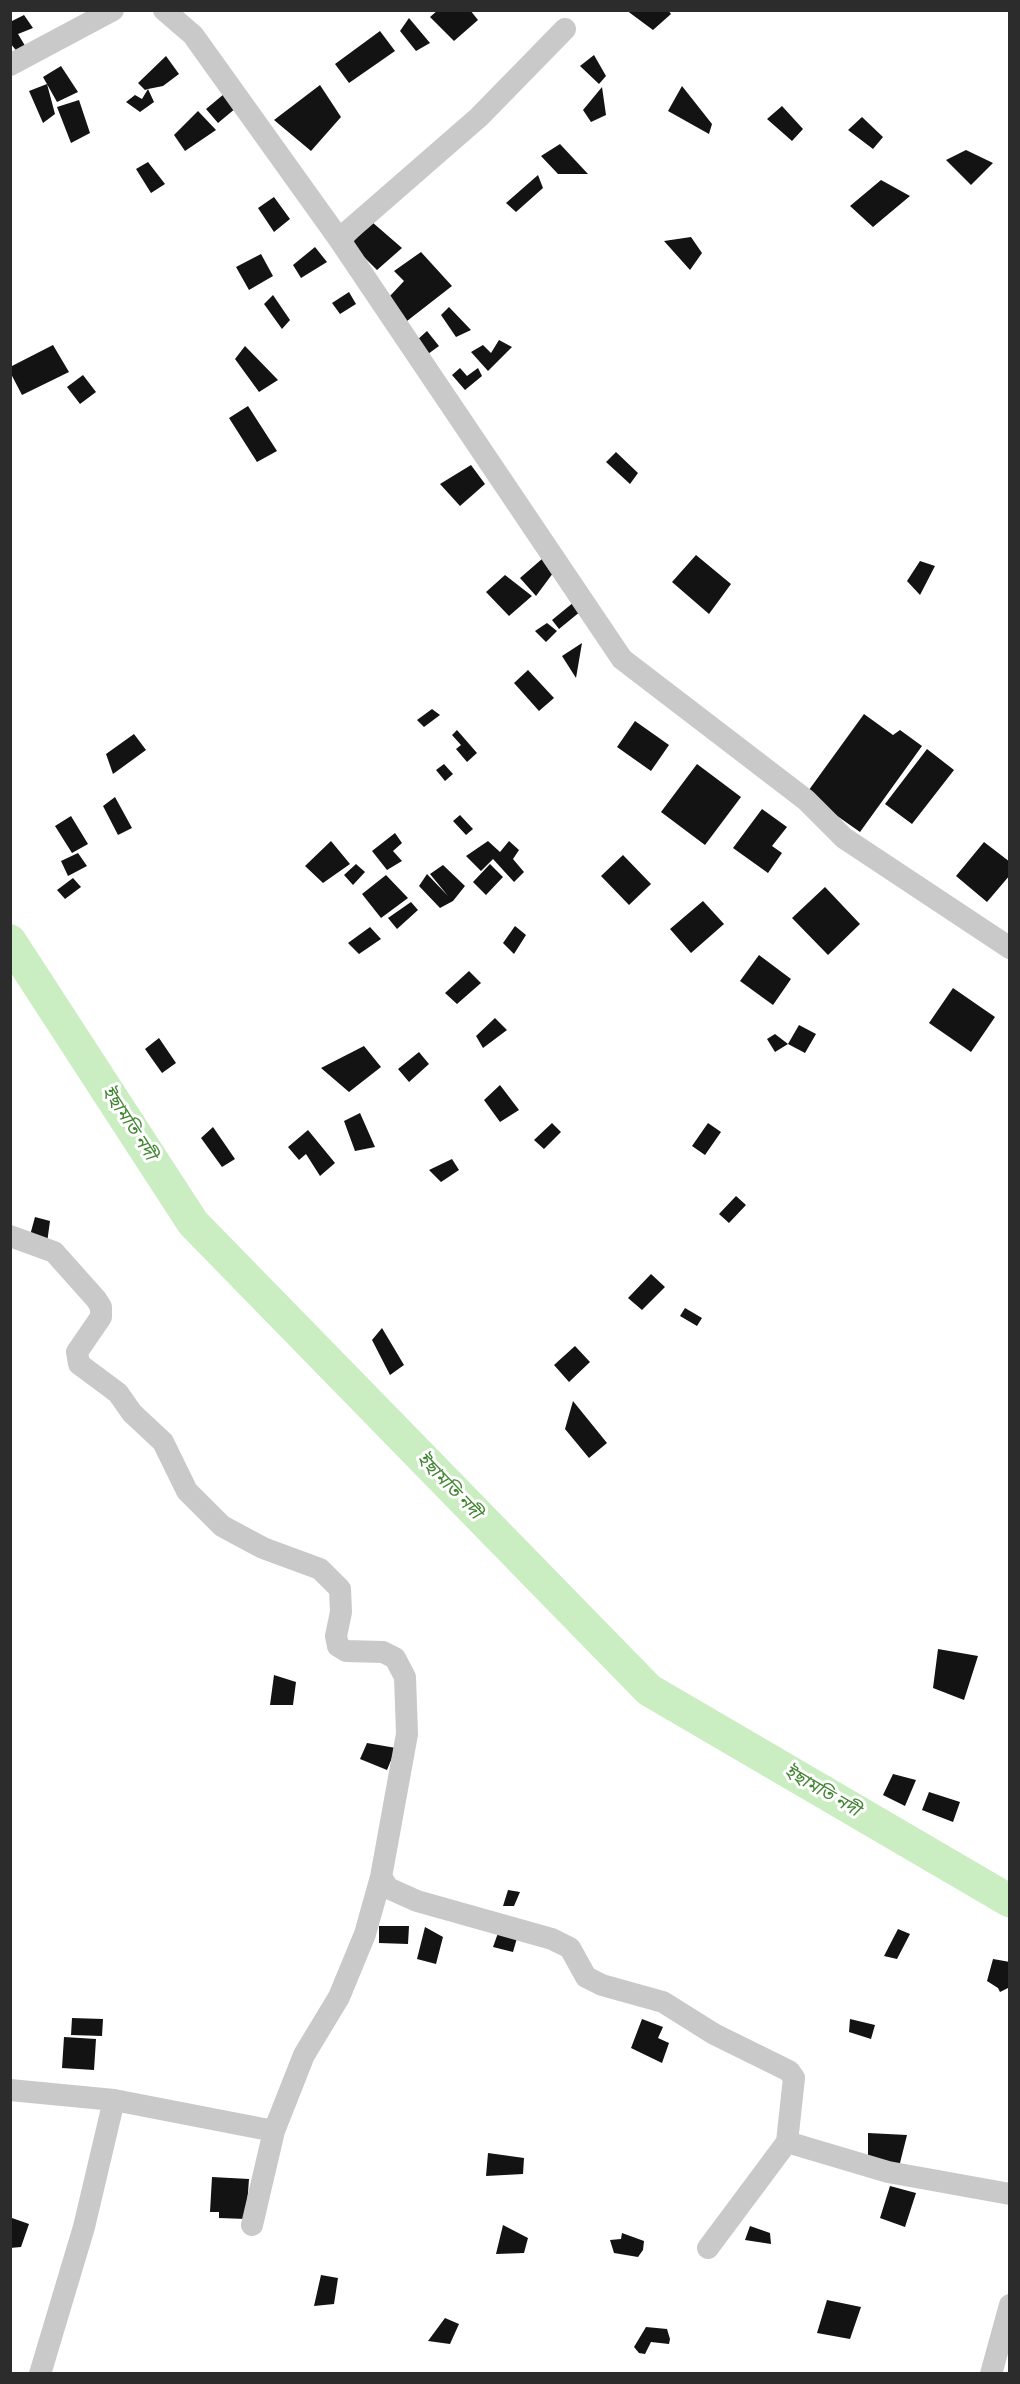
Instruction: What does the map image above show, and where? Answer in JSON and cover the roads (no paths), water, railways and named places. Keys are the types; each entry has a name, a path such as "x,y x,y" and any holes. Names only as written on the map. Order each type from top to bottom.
{"street":[{"path":"10,65 112,10"},
{"path":"164,10 194,35 339,238 622,659 806,800 844,838 1010,948"},
{"path":"339,238 479,117 565,29"},
{"path":"10,1236 54,1252 96,1299 101,1307 101,1317 76,1352 79,1364 118,1393 132,1413 163,1443 187,1491 222,1526 263,1548 320,1569 340,1589 341,1612 336,1636 338,1646 346,1651 383,1652 395,1658 405,1677 407,1734 381,1877 365,1934 348,1976 339,1997 304,2055 274,2131 252,2224"},
{"path":"381,1877 388,1888 417,1901 552,1939 570,1948 586,1977 602,1985 663,2002 714,2034 789,2071 794,2078 788,2142 708,2248"},
{"path":"10,2090 114,2100 274,2131"},
{"path":"40,2373 84,2227 114,2100"},
{"path":"788,2142 888,2172 1010,2194"},
{"path":"991,2373 1010,2305"}],"waterway":[{"name":"ইছামতি নদী","path":"10,941 193,1223 649,1690 1010,1901"}]}
